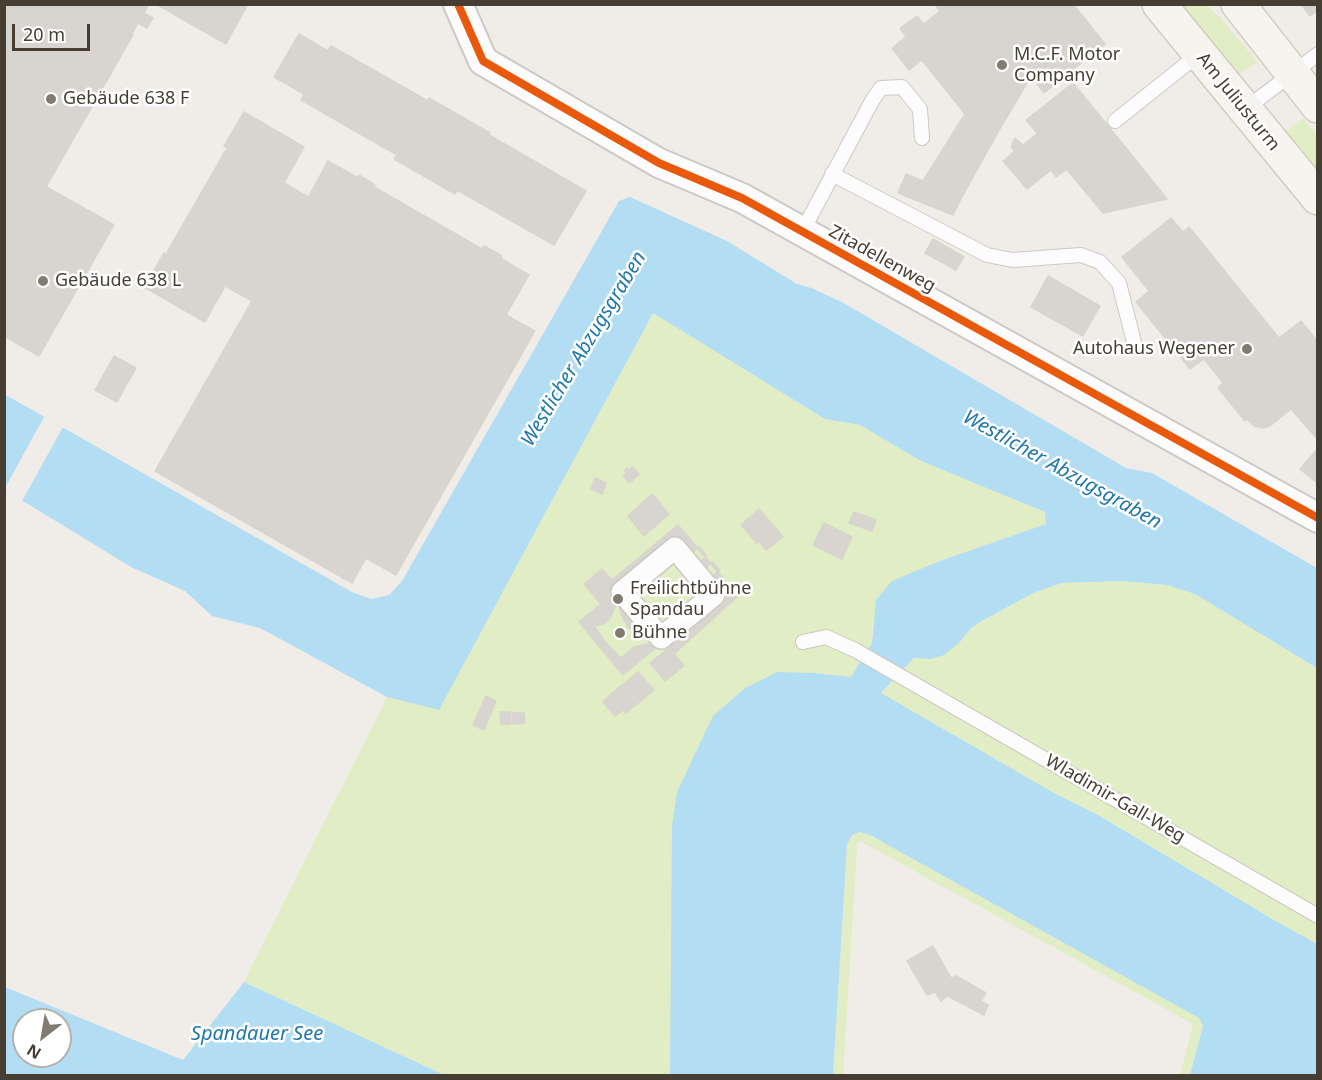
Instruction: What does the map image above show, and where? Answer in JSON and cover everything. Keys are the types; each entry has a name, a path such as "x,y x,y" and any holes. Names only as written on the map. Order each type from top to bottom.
{"main road":[{"name":"Am Juliusturm","path":"1159,4 1317,198"},
{"path":"1238,4 1305,63 1317,106"}],"street":[{"name":"Zitadellenweg","path":"458,4 483,61 659,163 742,198 1317,518"}],"lane":[{"path":"1115,121 1199,54"},
{"path":"1244,110 1305,63"},
{"path":"802,232 881,88 902,87 908,94 920,109 922,138"},
{"path":"832,174 987,255 1013,260 1081,255 1100,262 1119,283 1134,342"},
{"name":"Wladimir-Gall-Weg","path":"803,642 826,637 855,650 1317,916"}],"green space":[{"path":"1179,5 1206,5 1220,17 1257,62 1236,76"},
{"path":"1303,118 1317,136 1317,175 1283,134"},
{"path":"653,313 825,419 860,425 921,461 1045,512 1046,524 940,561 873,619 872,643 851,678 814,673 671,1059 670,1075 444,1075 244,982 387,697 439,709"},
{"path":"1122,581 1167,585 1195,594 1317,668 1317,944 1098,815 1054,793 881,694 914,658 931,659 960,642 971,628 1033,593 1062,583"},
{"path":"859,832 870,835 1199,1018 1203,1026 1190,1075 1180,1075 1193,1024 860,841 857,843 843,1075 833,1076 847,844 852,835"}],"water":[{"name":"Westlicher Abzugsgraben","path":"630,197 727,241 797,284 842,302 1126,468 1152,473 1317,568 1317,668 1195,594 1167,585 1122,581 1062,583 1033,593 984,620 971,628 960,642 944,655 931,659 914,658 881,693 1054,793 1098,815 1317,944 1317,1075 1190,1075 1203,1026 1199,1018 870,835 859,832 852,835 847,845 833,1075 670,1075 672,825 677,792 713,716 744,689 777,672 851,677 872,643 876,600 892,581 940,561 1046,524 1045,512 921,461 860,425 825,419 653,313 439,710 387,697 260,628 212,616 185,591 131,567 5,490 4,394 352,592 371,599 389,595 402,581 619,201"},
{"name":"Spandauer See","path":"244,982 444,1075 5,1075 5,987 56,1008 12,1008 12,1068 72,1068 72,1014 183,1060"}],"pier":[{"path":"44,417 63,427 22,501 5,488"}],"building":[{"name":"Gebäude 638 F","path":"4,4 149,4 144,13 153,18 147,28 138,23 46,187 4,163"},
{"path":"156,4 248,4 226,44"},
{"name":"M.C.F. Motor Company","path":"934,4 1073,4 1105,44 1044,93 1031,76 998,132 965,114 922,60 909,70 892,48 906,37 900,28 917,16 924,24 940,11"},
{"path":"1301,4 1318,4 1318,10 1310,16"},
{"path":"299,34 328,51 331,46 428,101 429,98 586,191 554,245 457,190 455,194 394,159 397,155 301,100 304,94 274,77"},
{"path":"1073,83 1167,199 1103,213 1026,120"},
{"path":"244,112 304,147 284,183 281,181 222,284 225,286 205,322 144,287 164,253 166,254 227,148 224,146"},
{"path":"965,114 998,132 962,197 923,181"},
{"path":"1037,134 1067,169 1056,177 1051,170 1027,189 1003,161 1015,151 1011,147 1015,138 1023,145"},
{"path":"328,161 358,178 359,175 375,185 374,187 482,249 484,246 502,256 500,258 529,275 506,315 535,331 396,575 366,558 352,583 155,471 307,204 305,203"},
{"name":"Gebäude 638 L","path":"4,163 114,225 39,356 4,336"},
{"path":"906,174 962,197 953,215 898,193"},
{"path":"281,181 308,197 305,203 307,204 252,301 222,284"},
{"path":"1171,218 1183,232 1189,227 1279,338 1301,321 1318,342 1318,440 1291,409 1270,426 1263,428 1254,426 1247,419 1245,421 1218,388 1223,383 1204,359 1190,369 1136,302 1149,291 1122,257"},
{"path":"933,239 964,257 956,270 925,253"},
{"path":"1048,276 1100,306 1083,336 1031,307"},
{"path":"114,356 136,368 117,402 95,390"},
{"path":"1318,448 1318,484 1300,469"},
{"path":"632,467 639,474 630,483 623,476 627,473 624,471 627,468 629,470"},
{"path":"595,478 606,483 602,494 591,489"},
{"path":"652,494 669,514 644,536 628,516"},
{"path":"759,509 783,537 766,550 741,525"},
{"path":"854,512 876,520 872,531 849,523"},
{"path":"824,523 852,537 842,559 813,545"},
{"path":"678,525 738,596 675,653 661,638 714,595 675,548 617,588 611,581"},
{"path":"699,547 707,556 698,563 691,554"},
{"path":"712,562 720,570 711,577 705,569"},
{"path":"602,569 618,587 600,603 584,584"},
{"name":"Bühne","path":"618,590 661,643 623,675 579,622"},
{"path":"618,600 621,614 628,627 652,643 634,647 621,658 594,626 610,619"},
{"path":"669,648 684,666 665,681 650,663"},
{"path":"638,672 654,690 626,713 610,695"},
{"path":"610,695 623,710 615,716 603,702"},
{"path":"486,696 496,701 484,730 473,725"},
{"path":"500,712 510,712 511,724 501,724"},
{"path":"512,713 524,713 525,723 513,724"},
{"path":"933,946 951,978 956,976 986,993 981,1001 988,1005 984,1015 948,996 941,1001 935,992 927,995 907,961"}],"cycle path":[{"path":"458,4 483,61 659,163 742,198 1318,518"}],"place":[{"name":"M.C.F. Motor Company","path":"1002,65"},
{"name":"Gebäude 638 F","path":"51,99"},
{"name":"Gebäude 638 L","path":"43,281"},
{"name":"Autohaus Wegener","path":"1247,349"},
{"name":"Freilichtbühne Spandau","path":"618,599"},
{"name":"Bühne","path":"620,633"}]}
